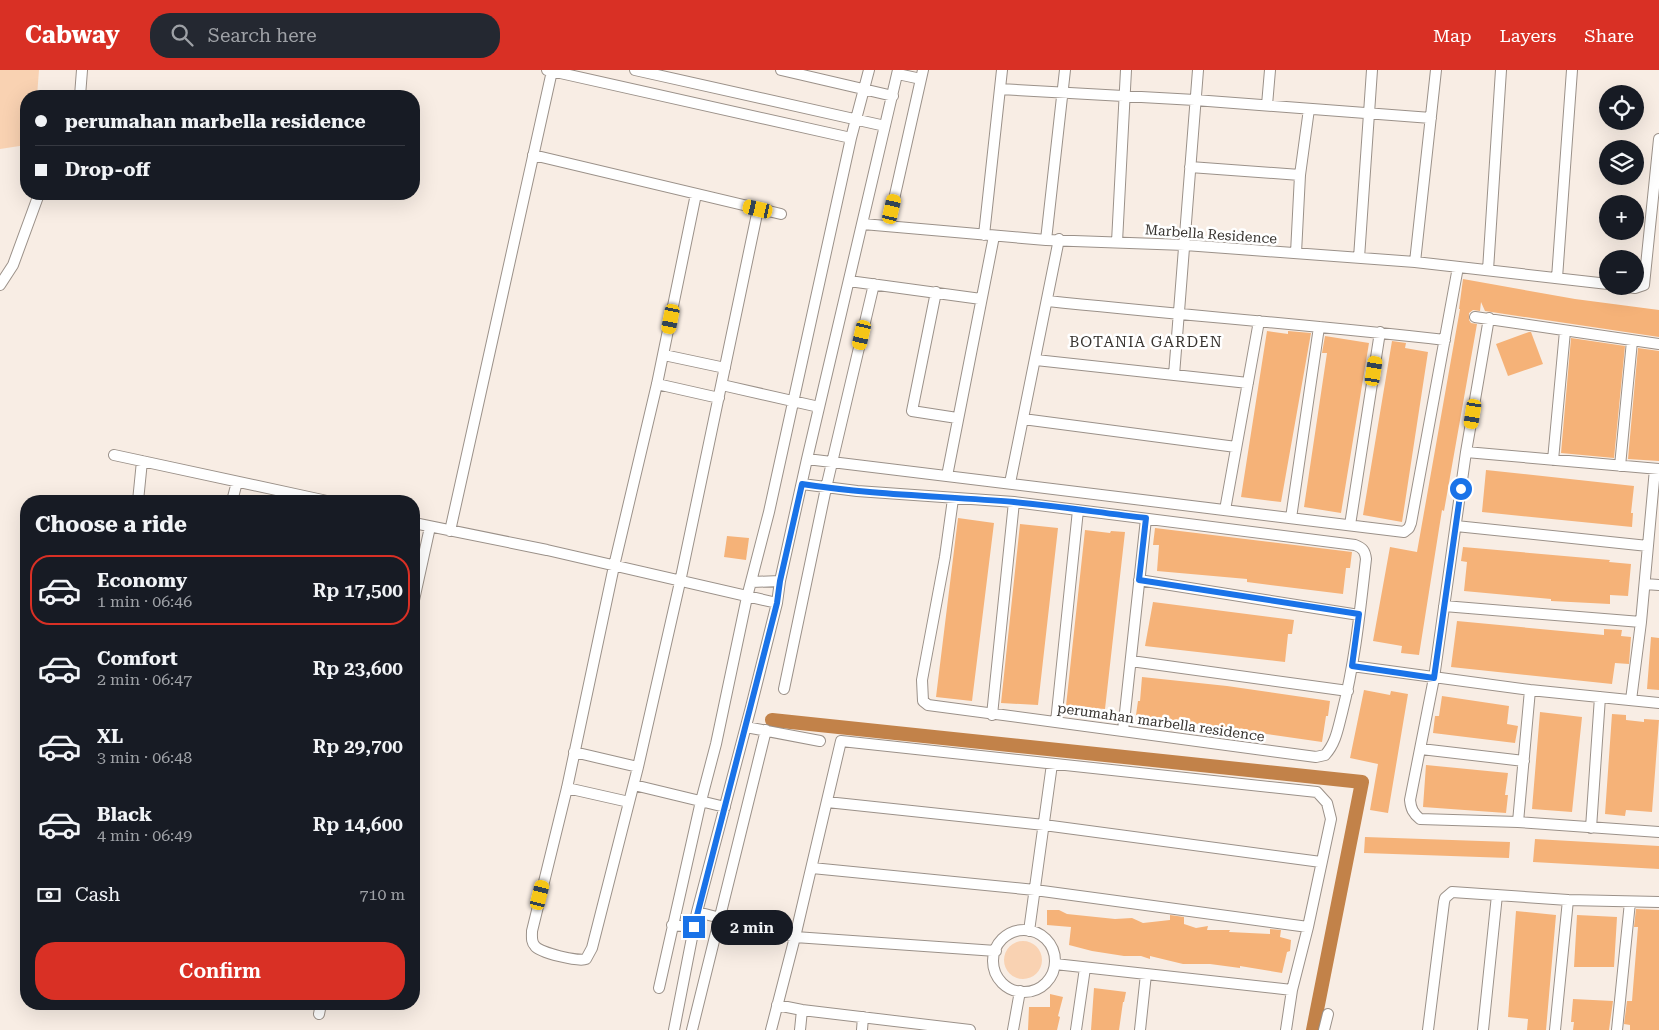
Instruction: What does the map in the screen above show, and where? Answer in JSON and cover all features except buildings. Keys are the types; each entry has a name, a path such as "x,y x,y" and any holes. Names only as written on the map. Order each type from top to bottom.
{"street":[{"path":"80,90 82,70"},
{"path":"636,70 885,126"},
{"path":"781,70 893,96"},
{"path":"659,988 672,925 716,744 747,597 793,402 851,138 870,70"},
{"path":"947,476 981,299 989,235 1002,70"},
{"path":"1046,240 1064,70"},
{"path":"1117,242 1126,70"},
{"path":"1174,375 1198,70"},
{"path":"1267,106 1270,70"},
{"path":"1359,258 1372,70"},
{"path":"1415,262 1436,70"},
{"path":"1488,270 1501,70"},
{"path":"1557,278 1572,70"},
{"path":"450,532 533,155 549,71 851,138"},
{"path":"674,1030 697,912 777,603 780,581 807,459 898,72 922,75 888,226"},
{"path":"1000,89 1195,100 1432,118"},
{"path":"1296,253 1300,175 1309,109"},
{"path":"1644,285 1659,139"},
{"path":"533,155 781,214"},
{"path":"1190,167 1300,175"},
{"path":"696,194 664,354 614,566 567,788 532,931 534,945 540,950 578,960 586,959 592,948 634,785 680,582 758,209"},
{"path":"0,285 13,265 37,200"},
{"name":"Marbella Residence","path":"863,224 1046,240 1185,245 1415,262 1599,283"},
{"path":"1010,483 1059,240"},
{"path":"807,459 1404,532 1411,524 1458,267"},
{"path":"849,281 981,299"},
{"path":"784,688 826,488 874,284"},
{"path":"936,292 912,411 957,418"},
{"path":"1048,301 1178,315 1380,332 1444,340"},
{"path":"1475,317 1659,344"},
{"path":"1489,318 1466,452 1434,678 1410,800 1411,807 1414,814 1420,819 1518,822 1659,832"},
{"path":"1225,510 1259,321"},
{"path":"1291,518 1319,327"},
{"path":"1553,460 1565,330"},
{"path":"1350,525 1380,332"},
{"path":"1620,466 1632,341"},
{"path":"664,354 725,368"},
{"path":"1036,360 1248,383"},
{"path":"657,384 719,398"},
{"path":"722,385 819,407"},
{"path":"1023,419 1236,447"},
{"path":"1466,452 1657,469 1631,700"},
{"path":"114,455 299,495"},
{"path":"139,495 142,462"},
{"path":"234,495 237,482"},
{"path":"802,484 826,488 953,499 1014,502 1146,518 1123,731"},
{"name":"perumahan marbella residence","path":"953,499 946,557 922,680 923,701 928,705 1316,757 1326,755 1335,742 1348,691 1366,559 1362,548 1355,545 1146,518"},
{"path":"992,715 1014,502"},
{"path":"1056,722 1078,510"},
{"path":"420,524 547,550 777,603"},
{"path":"1456,526 1648,546"},
{"path":"420,573 430,527"},
{"path":"1139,580 1359,614"},
{"path":"752,582 780,581"},
{"path":"1645,584 1659,585"},
{"path":"1444,606 1641,622"},
{"path":"1131,661 1348,691"},
{"path":"1352,666 1530,690 1659,703"},
{"path":"1518,822 1530,690"},
{"path":"1591,828 1600,697"},
{"path":"746,727 820,741"},
{"path":"692,1030 766,730"},
{"path":"771,1030 812,868 841,741 1317,792 1327,803 1330,820 1308,927 1292,990 1286,1030"},
{"path":"1421,749 1524,761"},
{"path":"574,752 638,767"},
{"path":"1029,931 1052,764"},
{"path":"634,785 725,807"},
{"path":"567,788 629,802"},
{"path":"827,802 1044,825 1322,862"},
{"path":"812,868 1035,890 1308,927"},
{"path":"1428,1030 1445,898 1452,892 1568,900 1659,902"},
{"path":"1483,1030 1497,895"},
{"path":"1556,1030 1568,900"},
{"path":"1617,1030 1630,902"},
{"path":"697,912 795,936 996,951"},
{"path":"672,925 694,927"},
{"path":"1023,930 1043,936 1050,944 1054,954 1055,964 1052,974 1047,982 1039,988 1030,991 1011,989 997,976 994,967 996,951 1003,938 1012,932 1023,930"},
{"path":"1055,964 1292,990"},
{"path":"1076,1030 1084,968"},
{"path":"1140,1030 1146,974"},
{"path":"1014,1030 1020,991"},
{"path":"777,1005 924,1027 970,1030"},
{"path":"800,1030 802,1010"},
{"path":"1324,1030 1328,1014"},
{"path":"862,1030 863,1017"}],"shaded area":[{"path":"0,70 39,70 37,90 20,90 20,146 0,149"},
{"path":"1023,941 1036,947 1042,960 1036,973 1023,979 1010,973 1004,960 1010,947"}],"waterway":[{"path":"772,720 1362,782 1313,1030"}],"district":[{"name":"BOTANIA GARDEN","path":"1146,342"}],"route":[{"path":"694,927 777,603 780,581 802,484 826,488 953,499 1014,502 1146,518 1139,580 1359,614 1352,666 1434,678 1461,489"}]}
